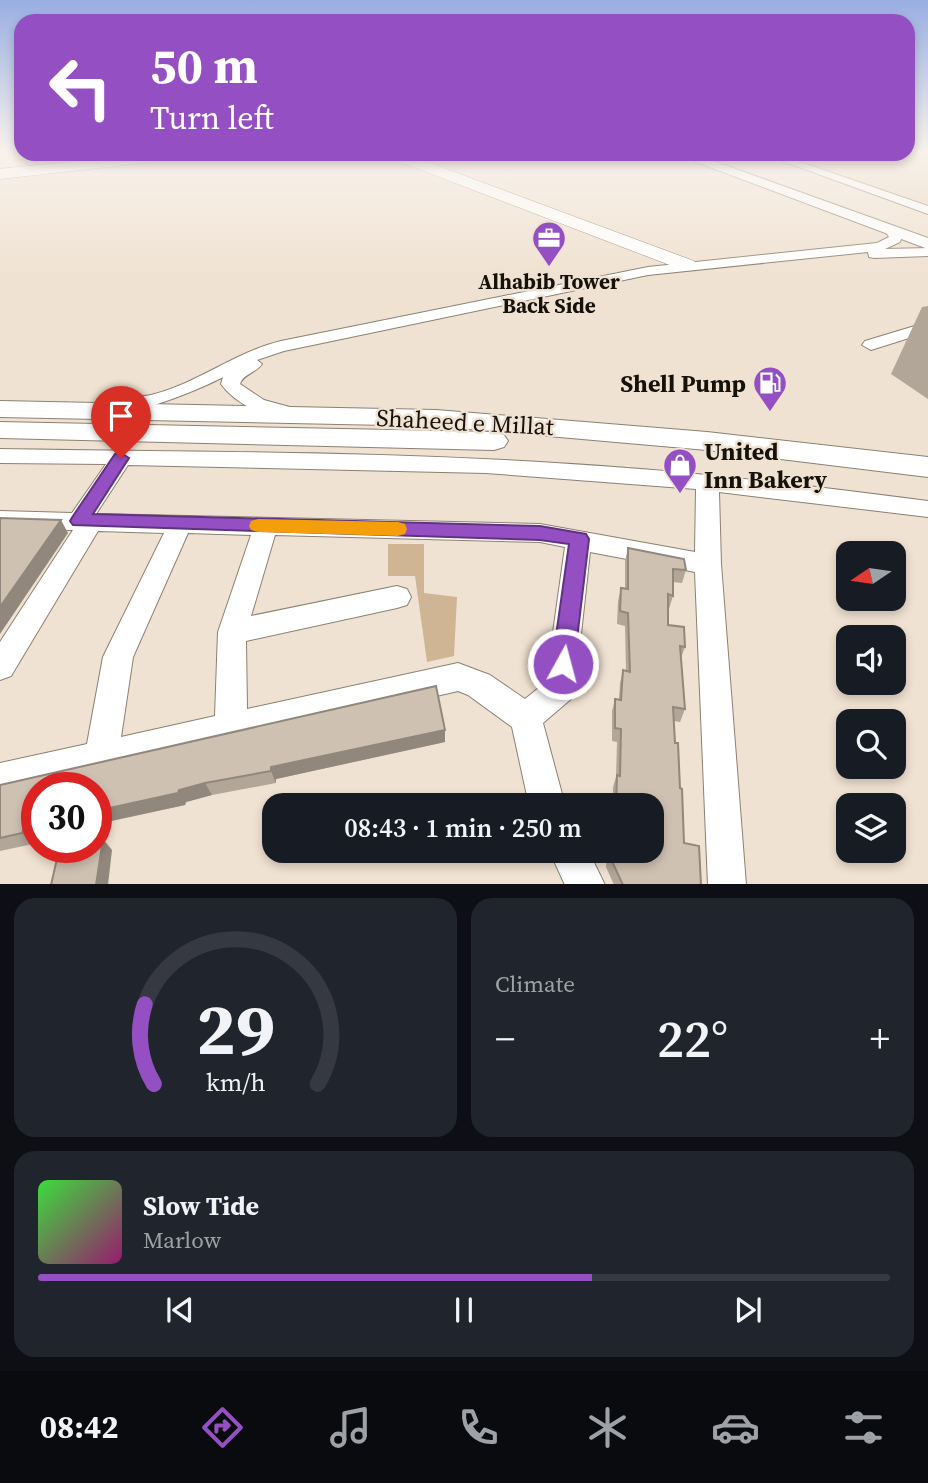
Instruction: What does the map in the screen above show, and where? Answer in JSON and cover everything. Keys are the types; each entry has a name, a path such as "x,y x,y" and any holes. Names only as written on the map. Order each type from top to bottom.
{"highway":[{"path":"481,194 627,251 660,269"},
{"path":"499,194 687,265"}],"main road":[{"path":"807,194 873,214 928,235"},
{"path":"810,195 856,201 928,226"},
{"path":"810,195 928,244"},
{"name":"Shaheed e Millat","path":"0,409 436,418 707,441 928,467"},
{"path":"436,418 556,415 632,420 928,450"},
{"name":"Shaheed e Millat","path":"0,430 432,438 566,445 713,457 928,484"}],"street":[{"path":"883,194 928,210"},
{"path":"816,255 890,244 896,236 890,229"},
{"path":"71,411 148,402 180,392 260,351 660,269 816,255 928,252"},
{"path":"871,345 928,327"},
{"path":"297,415 265,408 247,400 236,393 230,384 233,376 261,361 324,338"},
{"path":"0,456 418,464 553,470 707,482 928,509"},
{"path":"0,667 121,458"},
{"path":"707,482 708,564 727,884"},
{"path":"2,523 85,521 540,533 708,564"},
{"path":"101,757 118,657 181,523"},
{"path":"231,728 232,632 267,526"},
{"path":"526,718 560,689 579,539"},
{"path":"232,632 397,597"},
{"path":"0,780 458,677 479,685 526,718 544,793"}],"shaded area":[{"path":"897,194 928,194 928,205"},
{"path":"388,544 424,544 424,593 457,597 454,656 427,662 415,576 388,576"}],"building":[{"path":"0,518 61,520 0,607"},
{"path":"628,548 684,559 686,570 673,569 673,596 668,594 668,625 684,627 685,647 680,646 685,709 673,707 675,743 678,743 684,843 699,846 701,884 623,884 613,863 664,863 664,793 616,793 617,775 620,776 621,729 615,728 615,699 621,700 623,670 630,672 628,613 620,611 621,588 628,589"},
{"path":"436,686 445,730 271,767 271,771 205,783 179,790 178,793 112,807 112,772 57,772"},
{"path":"21,780 21,833 0,838 0,785"},
{"path":"56,863 99,863 96,884 51,884"}],"slow traffic":[{"path":"258,526 398,529"}],"place":[{"name":"Alhabib Tower Back Side","path":"549,268"},
{"name":"Shell Pump","path":"770,413"},
{"name":"United Inn Bakery","path":"680,495"}],"route":[{"path":"121,458 79,521 540,533 579,539 563,664"}]}
